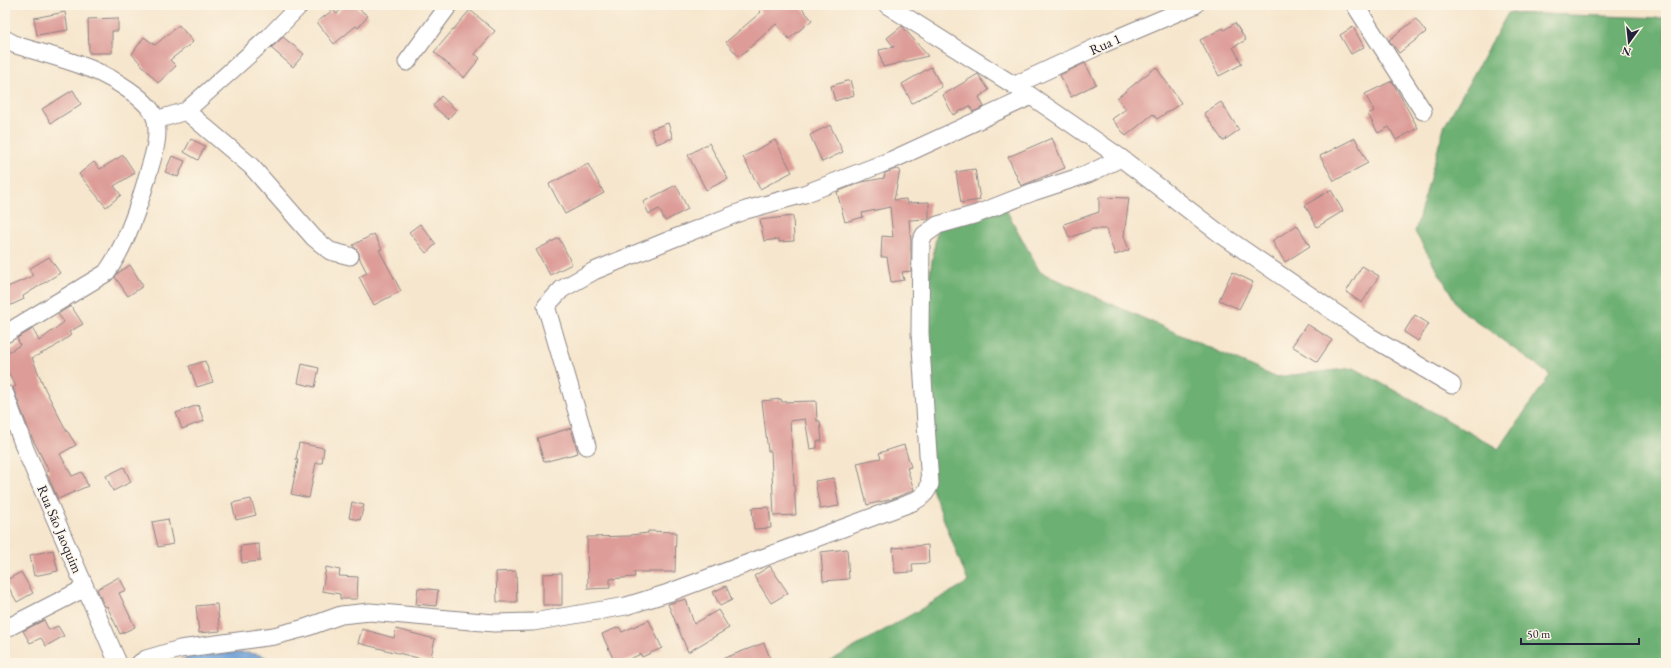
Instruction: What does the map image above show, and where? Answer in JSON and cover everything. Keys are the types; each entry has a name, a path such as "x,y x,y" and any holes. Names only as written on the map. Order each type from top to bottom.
{"street":[{"path":"156,120 186,111 270,36 300,5"},
{"path":"407,62 449,5"},
{"path":"887,5 1032,96 1121,158 1219,233 1369,336 1452,385"},
{"name":"Rua 1","path":"1015,85 1103,44 1196,5"},
{"path":"1355,5 1423,111"},
{"path":"5,39 16,45 92,69 127,89 148,105 156,120 158,140 143,193 116,259 106,273 5,334"},
{"path":"587,446 546,306 562,289 594,271 746,210 804,194 892,160 1032,96"},
{"path":"186,111 251,166 314,238 330,251 350,256"},
{"path":"140,663 146,659 180,649 274,636 306,628 341,615 370,612 494,623 533,622 626,606 668,593 918,500 927,492 930,484 920,333 921,242 924,235 938,225 977,214 1033,192 1088,174 1121,158"},
{"name":"Rua São Jaoquim","path":"5,394 25,449 118,663"},
{"path":"5,629 85,588"}],"green space":[{"path":"1508,13 1666,18 1666,663 827,663 968,582 930,484 920,333 938,225 1003,204 1040,272 1275,377 1354,368 1499,449 1550,375 1460,309 1415,232 1444,127"}],"water":[{"path":"246,653 264,656 273,663 174,663 191,656"}],"building":[{"path":"344,5 354,5 368,16 358,28 356,26 334,44 317,22 333,10 337,14"},
{"path":"755,5 799,5 812,20 789,39 776,24 739,57 726,42 761,12"},
{"path":"470,10 495,31 475,54 480,58 464,78 434,52"},
{"path":"65,12 68,30 37,35 34,18"},
{"path":"118,18 118,31 112,31 112,53 89,53 88,19"},
{"path":"1416,19 1426,32 1399,53 1389,40"},
{"path":"1235,23 1246,40 1233,47 1242,64 1219,76 1200,40 1223,28 1224,30"},
{"path":"179,25 193,42 170,60 176,66 158,83 132,54 144,37 155,45"},
{"path":"902,26 928,56 883,67 879,50 894,47 887,38"},
{"path":"1353,27 1364,47 1351,54 1340,35"},
{"path":"283,37 304,54 293,67 271,48"},
{"path":"1085,63 1096,84 1071,97 1060,75"},
{"path":"931,67 942,87 912,103 902,84"},
{"path":"1156,67 1181,103 1157,119 1153,114 1126,136 1112,119 1126,109 1117,98"},
{"path":"978,74 989,90 979,97 984,107 973,112 970,106 953,115 943,95"},
{"path":"850,80 854,95 835,101 831,86"},
{"path":"1392,81 1418,128 1396,140 1389,127 1378,133 1368,114 1374,111 1365,94"},
{"path":"73,90 81,104 51,123 42,109"},
{"path":"441,96 456,110 448,119 433,106"},
{"path":"1221,102 1239,130 1223,141 1204,113"},
{"path":"668,123 673,138 656,144 651,129"},
{"path":"830,125 843,152 822,162 810,135"},
{"path":"1052,138 1065,168 1021,186 1008,157"},
{"path":"1355,138 1368,163 1334,181 1320,156"},
{"path":"191,139 205,146 198,160 184,152"},
{"path":"775,140 792,172 760,189 743,157"},
{"path":"709,143 728,179 706,190 688,155"},
{"path":"123,155 135,173 114,186 121,195 106,207 79,174 94,162 100,169"},
{"path":"172,156 185,161 178,177 165,172"},
{"path":"588,164 604,193 565,214 549,184"},
{"path":"896,169 900,170 894,200 906,199 907,203 929,202 929,219 909,220 911,271 902,272 904,280 891,282 887,257 881,257 882,236 893,237 890,207 862,213 863,217 845,222 837,192 862,182 884,178 885,173"},
{"path":"975,169 980,200 961,203 956,172"},
{"path":"676,185 688,209 665,221 659,209 649,214 643,202"},
{"path":"1331,190 1343,211 1317,227 1305,205"},
{"path":"1099,197 1129,198 1124,236 1129,250 1115,255 1106,229 1093,229 1069,238 1064,224 1099,212"},
{"path":"793,216 794,241 779,242 779,239 764,241 760,220"},
{"path":"420,224 436,244 426,253 409,232"},
{"path":"1297,225 1310,246 1285,262 1272,241"},
{"path":"374,234 382,249 379,250 401,291 374,305 359,277 367,273 360,259 359,253 353,245"},
{"path":"559,238 572,264 550,275 536,250"},
{"path":"49,257 60,273 23,296 24,299 5,308 5,288 33,276 29,269"},
{"path":"130,265 143,286 128,296 115,277 118,273"},
{"path":"1362,266 1379,276 1362,303 1346,292"},
{"path":"1232,272 1253,282 1239,309 1219,300"},
{"path":"71,306 83,324 69,332 71,335 53,348 32,358 45,389 67,432 76,445 60,454 72,476 82,472 88,486 58,499 46,472 49,471 31,436 13,388 16,386 5,367 5,354 20,345 17,338 33,329 39,341 64,322 58,314"},
{"path":"1415,315 1429,324 1418,341 1404,332"},
{"path":"1307,324 1332,340 1317,362 1292,346"},
{"path":"205,361 213,382 197,387 189,366"},
{"path":"302,364 319,368 315,387 298,383"},
{"path":"781,399 782,402 816,401 817,421 820,421 822,441 817,441 817,448 810,449 805,419 790,421 796,515 774,516 771,451 768,451 762,401"},
{"path":"198,405 204,421 182,429 176,413"},
{"path":"571,428 578,453 544,462 537,438"},
{"path":"299,443 324,448 322,463 316,463 309,498 291,494 298,460 296,460"},
{"path":"904,445 911,467 907,468 914,490 892,499 867,505 857,463 881,458 879,453"},
{"path":"124,467 131,482 113,491 106,476"},
{"path":"834,478 839,506 820,509 815,481"},
{"path":"251,499 256,515 236,520 232,503"},
{"path":"352,502 364,505 360,520 349,518"},
{"path":"769,507 771,528 754,529 752,508"},
{"path":"168,519 173,544 158,547 152,522"},
{"path":"648,531 676,532 675,572 634,572 635,577 610,579 610,588 588,589 587,537 631,536 648,533"},
{"path":"259,544 260,561 242,563 240,546"},
{"path":"928,545 929,563 912,564 913,572 895,573 893,548"},
{"path":"847,549 849,579 823,581 821,552"},
{"path":"53,550 58,571 34,576 30,555"},
{"path":"770,566 788,593 771,603 754,576"},
{"path":"326,567 340,570 339,576 358,577 357,599 340,599 340,594 322,591"},
{"path":"516,571 517,602 497,602 496,572"},
{"path":"21,572 33,593 17,602 5,581"},
{"path":"562,573 562,605 543,605 543,574"},
{"path":"119,577 126,590 119,593 135,627 120,634 97,589"},
{"path":"726,586 732,600 720,606 713,592"},
{"path":"418,588 438,590 436,606 416,604"},
{"path":"686,599 694,624 718,610 729,628 688,652 668,604"},
{"path":"217,604 220,631 199,633 196,606"},
{"path":"44,620 49,630 58,626 64,636 46,646 41,638 30,643 23,631"},
{"path":"649,620 662,648 642,657 641,654 620,663 615,663 602,634 619,627 622,632"},
{"path":"362,629 394,638 396,629 435,639 430,661 358,643"},
{"path":"764,643 772,663 714,663 714,662"}]}
